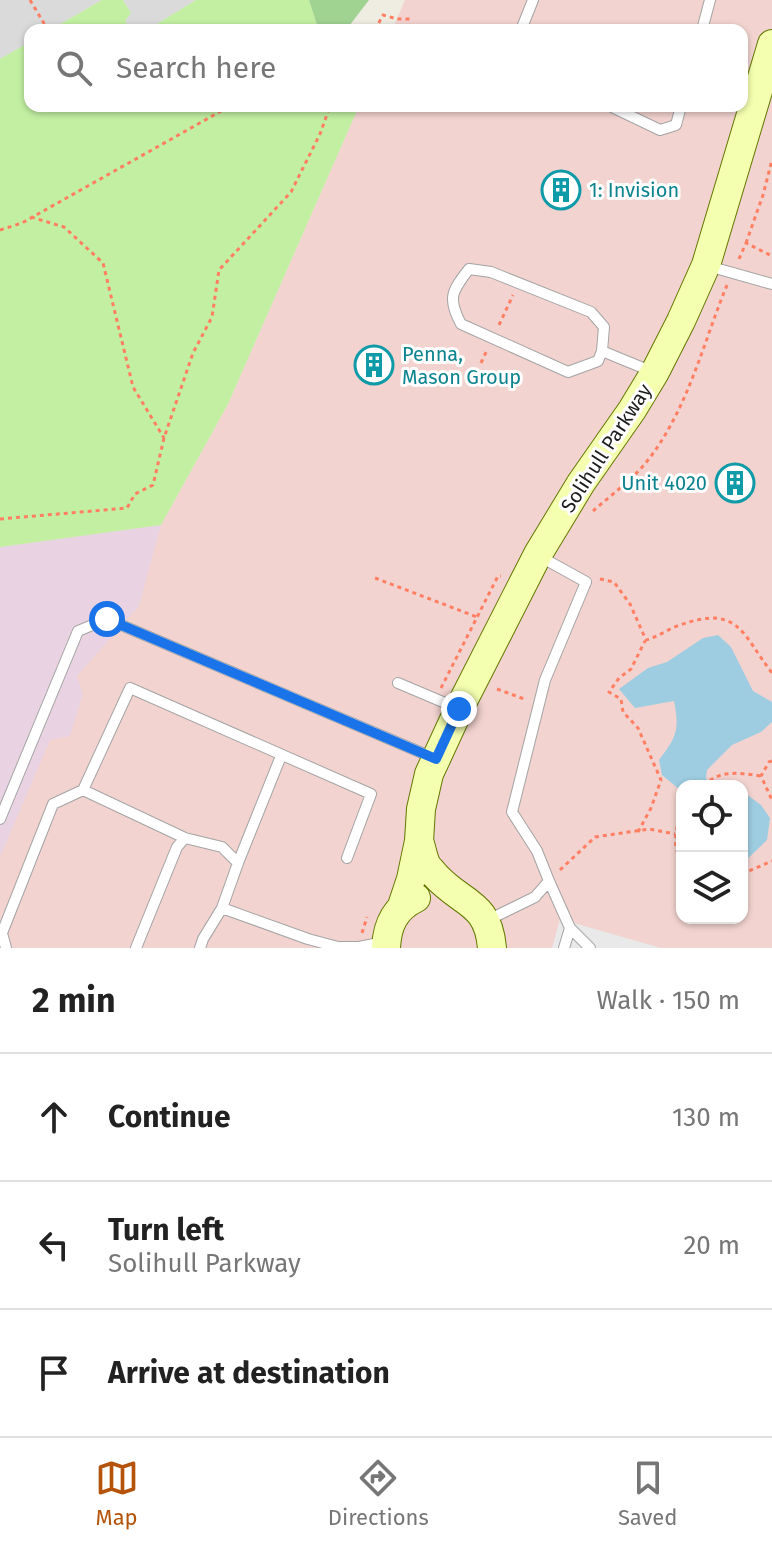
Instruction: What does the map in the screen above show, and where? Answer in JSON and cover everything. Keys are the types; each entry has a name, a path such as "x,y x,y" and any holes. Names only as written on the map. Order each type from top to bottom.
{"street":[{"name":"Solihull Parkway","path":"386,945 388,929 402,906 411,879 429,774 459,709 537,556 719,269 771,52"},
{"path":"419,841 427,866 443,883 479,910 489,935"},
{"path":"402,906 426,894 443,893 464,899"}],"lane":[{"path":"523,24 533,0"},
{"path":"704,24 710,0"},
{"path":"622,112 660,130 676,125 679,112"},
{"path":"469,269 491,272 591,312 604,327 598,361 568,372 493,339 461,324 452,307 455,286 469,269"},
{"path":"719,269 772,284"},
{"path":"602,351 655,372"},
{"path":"537,556 586,582 545,680 512,812 537,851 570,928 590,948"},
{"path":"0,819 78,631 107,619 436,759"},
{"path":"398,683 459,709"},
{"path":"6,948 2,933 53,804 83,790 130,688 371,794 347,858"},
{"path":"200,948 222,908 281,756"},
{"path":"83,790 185,838 222,847 238,863"},
{"path":"136,948 177,847 185,838"},
{"path":"489,935 535,897 549,881"},
{"path":"222,908 338,947 386,945"},
{"path":"564,948 570,928"}],"path":[{"path":"30,0 44,24"},
{"path":"378,24 383,15 410,19"},
{"path":"0,230 22,223 219,112"},
{"path":"0,519 127,508 135,494 153,485 164,438 193,353 212,317 219,270 291,192 328,112"},
{"path":"586,520 594,509 644,465 685,398 719,269 746,243 772,160"},
{"path":"31,217 64,227 103,263 133,387 164,438"},
{"path":"746,243 772,256"},
{"path":"481,363 519,283"},
{"path":"375,578 477,617"},
{"path":"586,582 601,579 614,582 630,604 646,640"},
{"path":"638,832 661,780 638,728 623,712 621,699 609,692 619,678 631,669 646,640 680,625 707,619 731,620 746,635 772,673"},
{"path":"474,681 538,704"},
{"path":"761,776 772,761"},
{"path":"709,780 723,773 761,776"},
{"path":"761,776 772,800"},
{"path":"549,881 595,837 649,829 675,834"},
{"path":"676,831 677,852"},
{"path":"748,871 772,861"}],"shaded area":[{"path":"0,0 102,0 60,24 24,24 24,45 0,59"},
{"path":"123,0 196,0 157,24 127,24 125,21 131,13"},
{"path":"405,0 772,0 772,948 0,948 0,547 161,525 228,404 356,112 748,112 748,24 395,24"},
{"path":"161,525 139,606 77,676 83,694 70,736 50,740 0,857 0,547"},
{"path":"560,919 661,948 552,948"}],"green space":[{"path":"102,0 123,0 131,13 125,21 127,24 60,24"},
{"path":"196,0 309,0 317,24 157,24"},
{"path":"309,0 369,0 351,24 317,24"},
{"path":"24,45 24,112 356,112 228,404 161,525 0,547 0,59"}],"water":[{"path":"718,635 731,647 753,691 772,702 772,722 761,732 732,745 707,770 707,780 676,780 676,787 662,775 659,760 675,733 677,720 674,701 635,708 619,689 648,668 667,662 703,638"},
{"path":"748,795 761,805 770,818 767,840 748,858"}],"place":[{"name":"1: Invision","path":"561,190"},
{"name":"Penna, Mason Group","path":"374,365"},
{"name":"Unit 4020","path":"735,483"}],"route":[{"path":"107,619 436,759 459,709"}]}
